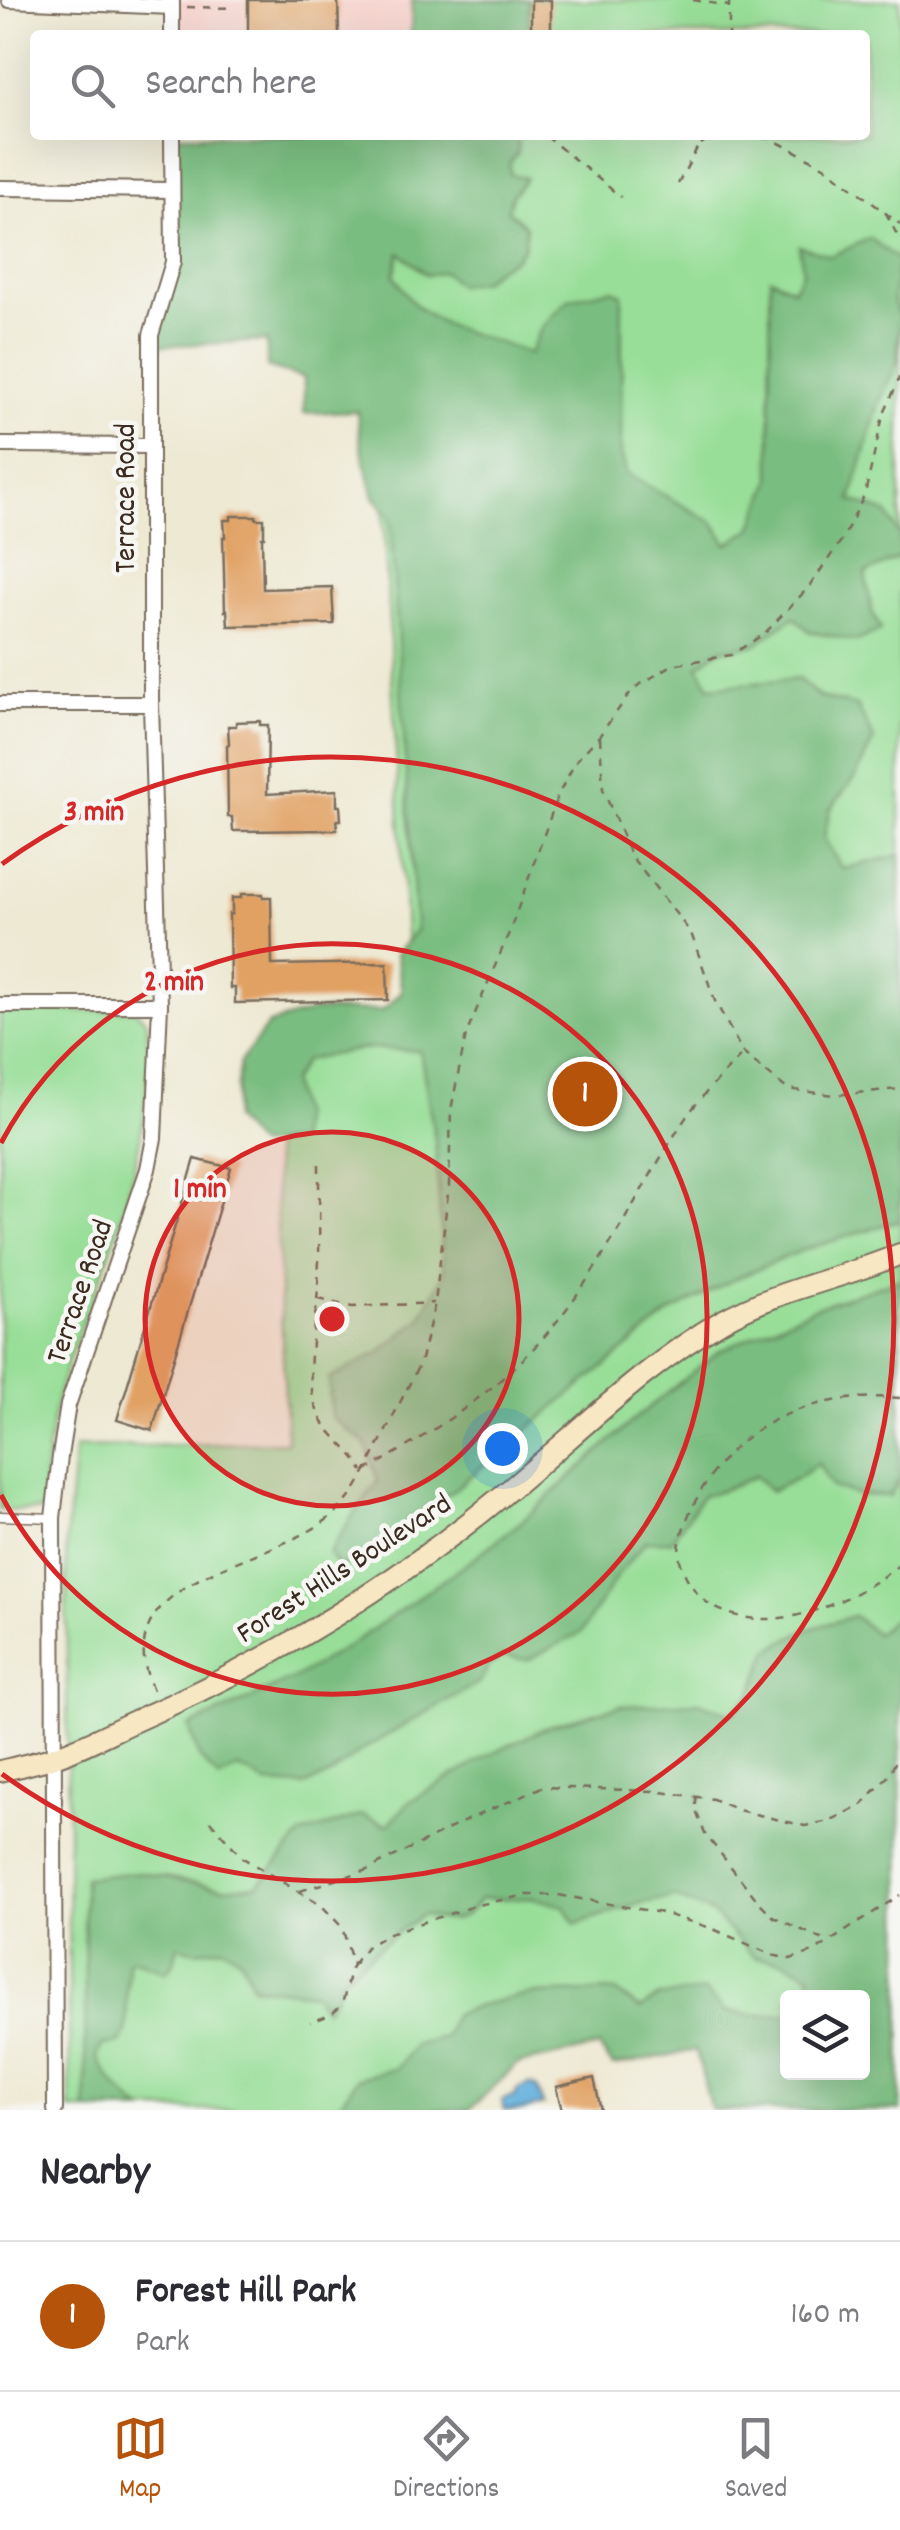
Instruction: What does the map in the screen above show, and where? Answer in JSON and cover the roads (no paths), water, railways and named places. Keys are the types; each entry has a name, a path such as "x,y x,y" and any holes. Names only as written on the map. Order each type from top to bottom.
{"street":[{"path":"9,0 177,5 173,30"},
{"name":"Terrace Road","path":"55,2110 53,1518 68,1405 148,1169 154,1138 160,1005 151,704 152,336 173,262 172,140"},
{"path":"0,188 172,190"},
{"path":"0,445 151,446"},
{"path":"0,704 151,704"},
{"path":"0,1006 160,1005"},
{"name":"Forest Hills Boulevard","path":"0,1771 54,1757 162,1709 342,1612 503,1495 665,1358 725,1320 792,1290 900,1254"}],"lane":[{"path":"0,1516 53,1518"}],"water":[{"path":"529,2084 536,2087 543,2105 504,2110 502,2100 516,2096 517,2090"}],"place":[{"name":"Forest Hill Park","path":"585,1094"}]}
